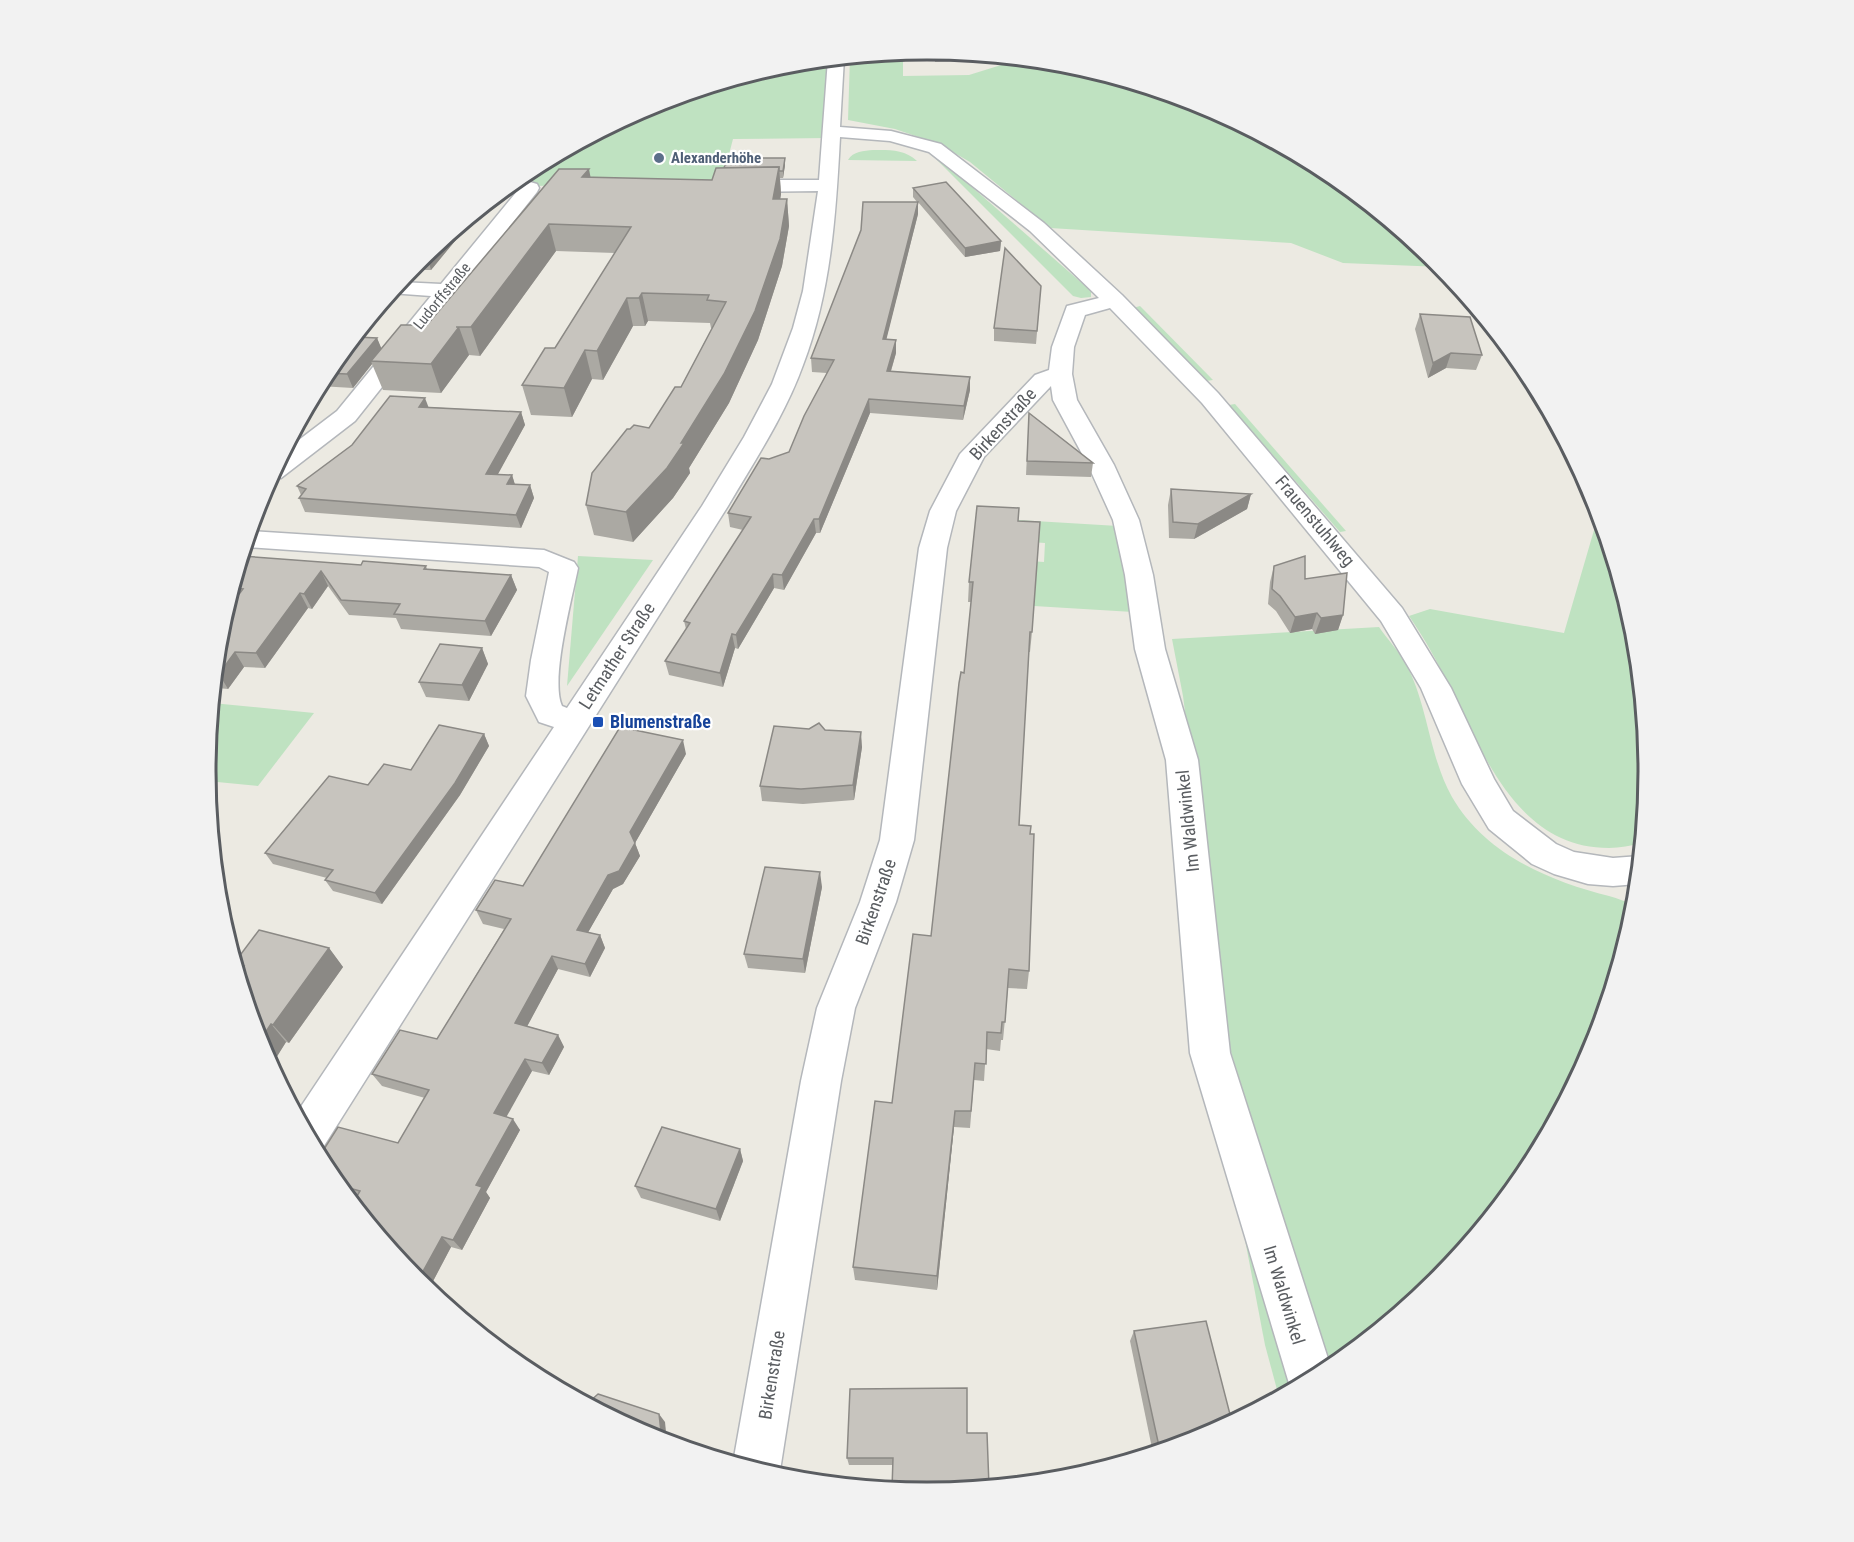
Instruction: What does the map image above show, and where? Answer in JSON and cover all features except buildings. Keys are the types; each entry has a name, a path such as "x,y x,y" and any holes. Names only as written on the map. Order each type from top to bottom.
{"street":[{"name":"Letmather Straße","path":"312,1128 715,506 775,404 795,354 817,281 828,185 835,66"},
{"name":"Frauenstuhlweg","path":"830,135 917,149 957,163 1037,227 1114,300 1210,398 1392,615 1436,687 1479,784 1501,820 1544,854 1566,864 1588,870 1631,871"},
{"path":"721,186 828,185"},
{"path":"521,188 553,188"},
{"name":"Ludorffstraße","path":"287,461 346,416 530,188"},
{"path":"405,289 446,291"},
{"name":"Im Waldwinkel","path":"1114,300 1075,311 1063,347 1060,374 1065,400 1101,465 1126,519 1139,575 1150,649 1182,760 1210,1053 1308,1371"},
{"name":"Birkenstraße","path":"758,1461 821,1081 836,1008 878,902 897,840 933,548 943,511 973,454 1043,380 1060,374"},
{"path":"255,540 544,559 564,568 546,660 542,696 550,714 574,722"}],"green space":[{"path":"903,61 903,76 969,75 1003,64 1066,74 1111,84 1199,114 1282,155 1360,207 1428,266 1343,263 1291,243 1050,228 970,162 939,144 895,129 848,120 850,65"},
{"path":"833,66 828,138 733,139 721,185 524,186 572,155 655,114 743,84"},
{"path":"873,150 902,152 917,161 848,160 856,153"},
{"path":"936,159 942,161 1091,291 1091,297 1073,296"},
{"path":"1140,306 1213,380 1206,381 1133,308"},
{"path":"1235,404 1346,531 1340,532 1229,405"},
{"path":"1018,520 1118,526 1133,612 1034,606 1015,560 1044,562 1045,543 1016,541"},
{"path":"1595,528 1614,587 1632,678 1638,771 1634,845 1609,848 1577,844 1551,832 1528,815 1508,793 1491,768 1436,660 1409,616 1430,609 1564,633"},
{"path":"578,556 653,560 567,686"},
{"path":"1379,627 1403,659 1413,680 1444,781 1466,817 1500,849 1520,862 1564,882 1625,902 1614,955 1584,1043 1543,1127 1518,1166 1462,1240 1430,1274 1396,1306 1326,1359 1228,1042 1183,696 1172,639"},
{"path":"220,704 314,713 258,786 216,782"},
{"path":"1223,1124 1295,1379 1277,1390 1265,1345"}],"place":[{"name":"Alexanderhöhe","path":"659,158"},
{"name":"Blumenstraße","path":"598,722"}]}
